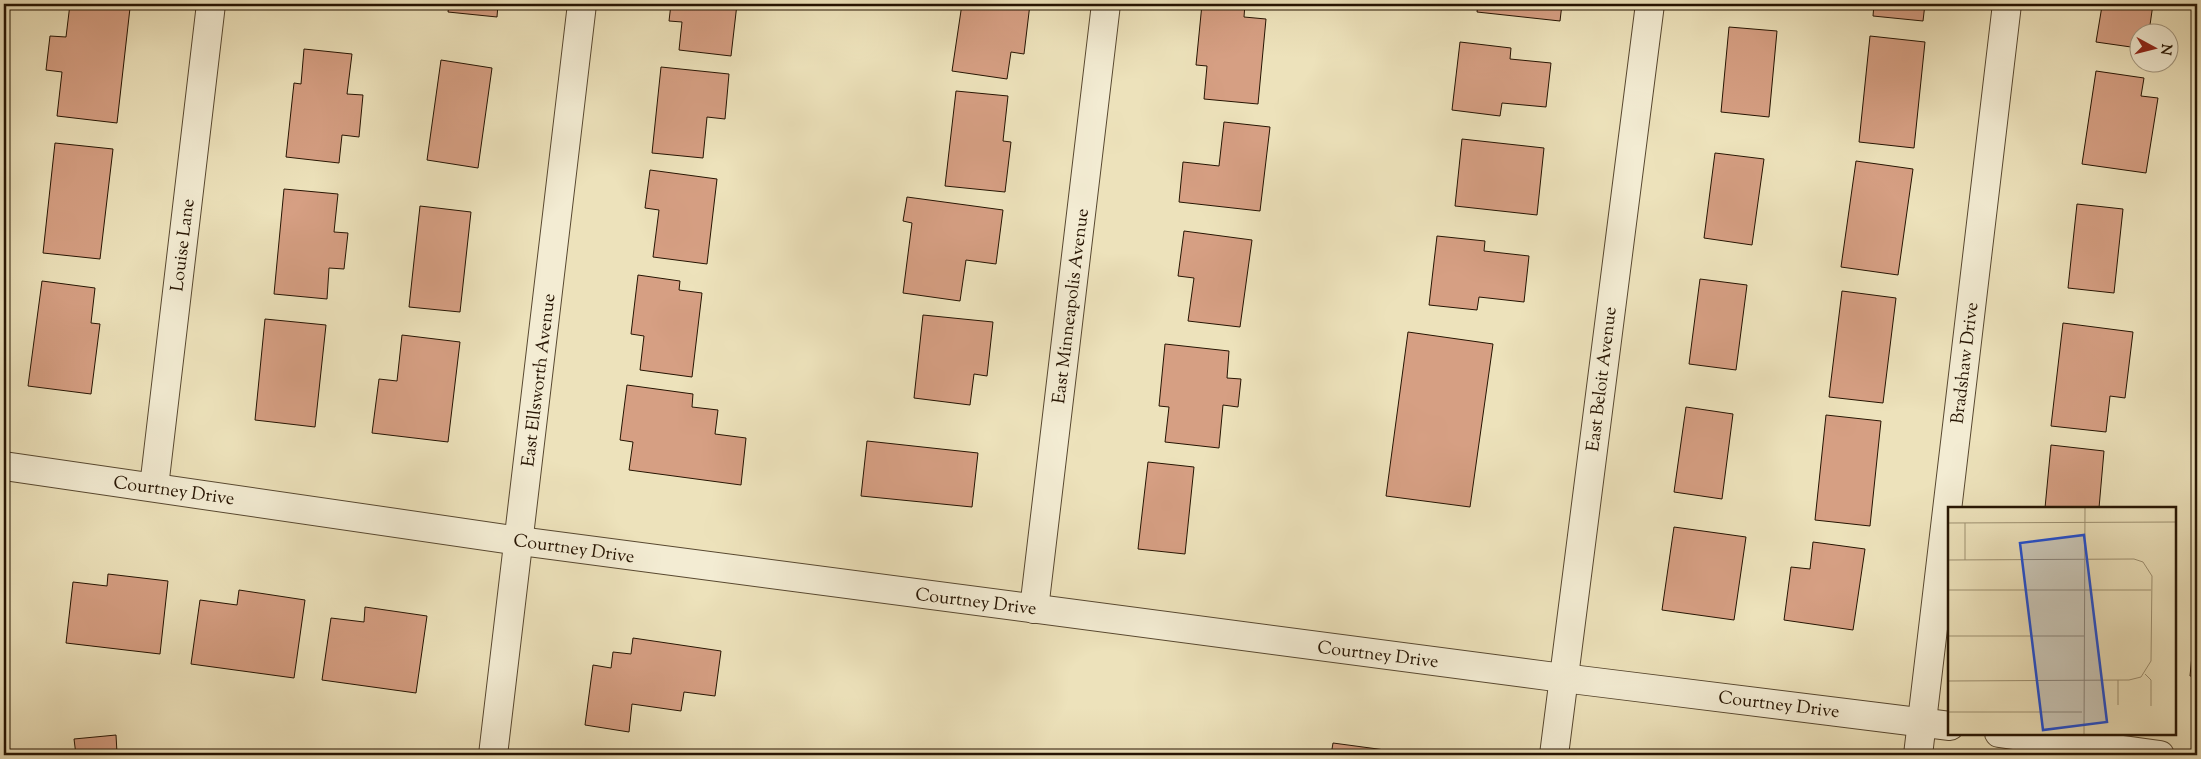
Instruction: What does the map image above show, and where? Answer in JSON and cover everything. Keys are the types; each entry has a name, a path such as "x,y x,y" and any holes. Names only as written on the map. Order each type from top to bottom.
{"street":[{"name":"Louise Lane","path":"154,487 211,4"},
{"name":"East Ellsworth Avenue","path":"493,755 520,541 582,4"},
{"name":"East Minneapolis Avenue","path":"1034,609 1106,4"},
{"name":"East Beloit Avenue","path":"1554,755 1650,4"},
{"name":"Bradshaw Drive","path":"1918,755 2006,4"},
{"name":"Courtney Drive","path":"4,466 520,541 1563,678 1948,726"},
{"path":"2006,734 2160,755"}],"building":[{"path":"70,4 130,8 117,123 57,116 62,72 46,70 50,36 66,37"},
{"path":"449,4 498,4 497,17 448,12"},
{"path":"671,4 737,4 731,56 679,50 682,22 669,21"},
{"path":"962,4 1030,4 1024,54 1011,52 1007,79 952,71"},
{"path":"1202,4 1245,4 1244,17 1266,19 1258,104 1204,99 1207,66 1196,65"},
{"path":"1478,4 1562,4 1560,21 1477,12"},
{"path":"1874,4 1925,4 1923,21 1873,16"},
{"path":"2153,4 2150,22 2128,22 2128,47 2096,42 2102,6 2098,5"},
{"path":"1729,27 1777,31 1769,117 1721,112"},
{"path":"1870,36 1925,42 1914,148 1859,142"},
{"path":"1460,42 1511,48 1510,59 1551,63 1546,107 1502,103 1500,116 1452,110"},
{"path":"304,49 352,54 347,94 363,95 359,137 342,135 339,163 286,157 294,83 301,84"},
{"path":"441,60 492,68 478,168 427,160"},
{"path":"661,67 729,74 725,119 707,117 703,158 652,153"},
{"path":"2096,71 2144,78 2141,96 2158,98 2146,173 2082,164"},
{"path":"956,91 1008,96 1003,141 1011,142 1005,192 945,186"},
{"path":"1224,122 1270,127 1260,211 1179,202 1183,162 1219,166"},
{"path":"1462,139 1544,148 1537,215 1455,206"},
{"path":"55,143 113,149 100,259 43,253"},
{"path":"1715,153 1764,159 1752,245 1704,238"},
{"path":"1856,161 1913,169 1898,275 1841,267"},
{"path":"650,170 717,179 707,264 653,257 659,210 645,208"},
{"path":"284,189 338,194 334,232 348,233 344,269 329,268 327,299 274,294"},
{"path":"907,197 1003,210 996,264 966,260 960,301 903,293 912,223 903,221"},
{"path":"2077,204 2123,209 2114,293 2068,288"},
{"path":"420,206 471,212 460,312 409,307"},
{"path":"1184,231 1252,240 1240,327 1188,321 1194,278 1178,276"},
{"path":"1437,236 1485,241 1484,251 1529,256 1524,302 1479,297 1477,310 1429,305"},
{"path":"638,275 680,281 679,290 702,293 692,377 640,370 644,336 631,334"},
{"path":"1700,279 1747,285 1736,370 1689,364"},
{"path":"42,281 95,288 91,323 100,324 91,394 28,386"},
{"path":"1842,291 1896,298 1883,403 1829,397"},
{"path":"923,315 993,322 987,376 974,374 970,405 914,398"},
{"path":"265,319 326,325 315,427 255,420"},
{"path":"2063,323 2133,332 2125,398 2110,396 2106,432 2051,426"},
{"path":"1408,332 1493,344 1470,507 1386,496"},
{"path":"402,335 460,342 448,442 372,433 379,379 397,381"},
{"path":"1165,344 1229,351 1227,378 1241,379 1238,407 1223,405 1219,448 1165,442 1169,407 1159,406"},
{"path":"627,385 693,394 692,407 718,410 715,434 746,438 741,485 629,470 633,442 620,440"},
{"path":"1686,407 1733,414 1722,499 1674,492"},
{"path":"1826,415 1881,421 1870,526 1815,520"},
{"path":"867,441 978,453 972,507 861,496"},
{"path":"2051,445 2104,451 2099,507 2045,507"},
{"path":"1148,462 1194,467 1185,554 1138,549"},
{"path":"1674,527 1746,537 1734,620 1662,610"},
{"path":"1813,542 1865,549 1853,630 1784,620 1791,567 1810,569"},
{"path":"108,574 168,581 160,654 66,643 73,582 107,586"},
{"path":"239,590 305,600 294,678 191,664 200,600 237,605"},
{"path":"365,607 427,616 416,693 322,680 331,618 364,622"},
{"path":"2197,614 2197,677 2190,676"},
{"path":"633,638 721,651 715,696 684,692 681,711 632,704 629,732 585,725 593,665 611,668 613,652 631,654"},
{"path":"116,735 117,753 165,750 166,755 76,755 74,739"},
{"path":"1333,743 1400,752 1399,755 1331,755"}]}
